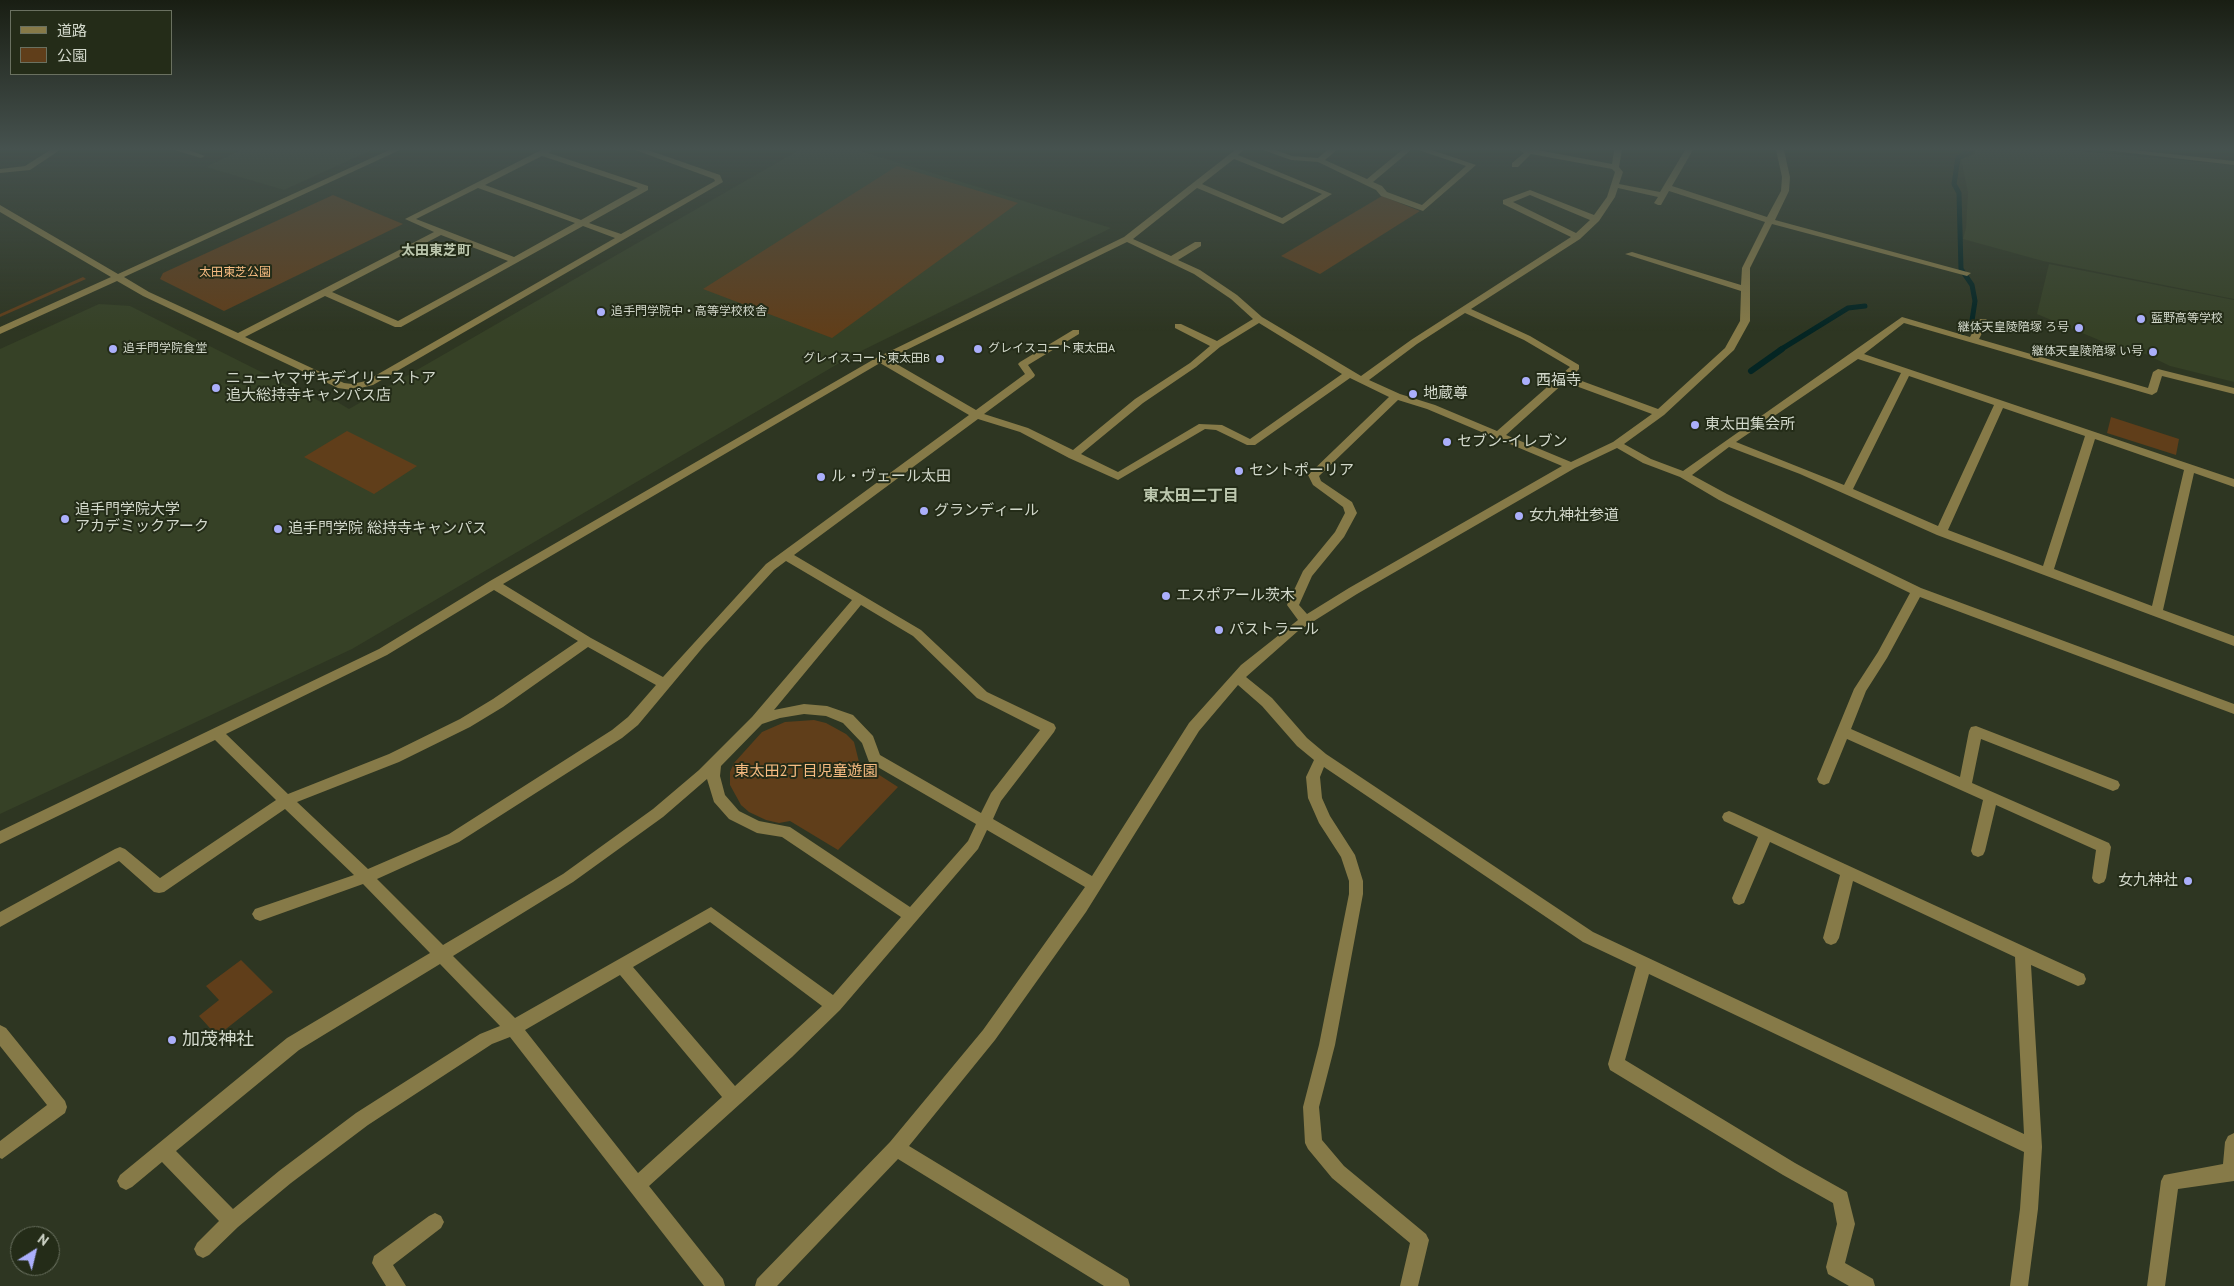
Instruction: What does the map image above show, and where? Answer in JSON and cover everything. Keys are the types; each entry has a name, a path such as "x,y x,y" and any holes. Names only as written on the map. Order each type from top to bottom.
{"street":[{"path":"3,210 117,278 342,386 358,386 369,383 672,210"},
{"path":"0,331 265,210"},
{"path":"429,210 410,219 514,260"},
{"path":"545,210 623,238"},
{"path":"324,292 398,325 605,210"},
{"path":"0,838 383,652 494,584 879,360 1127,239 1163,210"},
{"path":"1257,210 1283,221 1301,210"},
{"path":"1522,210 1577,237"},
{"path":"1574,210 1596,219"},
{"path":"1362,380 1414,342 1577,237 1596,219 1602,210"},
{"path":"1724,210 1964,272"},
{"path":"764,1286 896,1148 989,1035 1048,956 1095,885 1189,734 1237,677 1270,647 1305,621 1571,466 1617,444 1660,413 1730,350 1744,321 1747,290 1746,268 1776,210"},
{"path":"238,337 441,232"},
{"path":"1127,239 1173,259 1227,292 1255,313 1259,319 1349,374 1396,396 1431,407 1571,466"},
{"path":"1173,259 1198,244"},
{"path":"1629,254 1747,290"},
{"path":"1465,310 1526,338 1576,367 1499,435"},
{"path":"1074,456 1139,401 1193,365 1217,345 1259,319"},
{"path":"1684,475 1857,355 1902,320 2152,392 2158,372 2234,391"},
{"path":"1973,341 1983,321"},
{"path":"1178,326 1217,345"},
{"path":"260,914 366,877 454,838 576,761 633,721 766,572 786,554 1030,375 1023,364 1076,332"},
{"path":"1857,355 2234,483"},
{"path":"879,360 887,362 977,415 1012,425 1118,477 1203,426 1218,427 1251,443 1349,374"},
{"path":"1846,491 1906,373"},
{"path":"1564,378 1660,413"},
{"path":"1305,621 1293,605 1307,574 1340,534 1351,512 1348,505 1317,483 1313,475 1396,396"},
{"path":"1941,532 2000,404"},
{"path":"2047,572 2091,435"},
{"path":"1728,443 1941,532 2234,641"},
{"path":"1617,444 1647,460 1684,475 1723,498 1918,591 2234,709"},
{"path":"2156,613 2190,468"},
{"path":"636,1186 805,1034 834,1005 973,845 996,797 1049,728 982,695 917,633 786,554"},
{"path":"494,584 587,641 665,684"},
{"path":"1824,779 1860,689 1884,655 1918,591"},
{"path":"126,1181 293,1044 548,890 606,853 668,805 714,765 757,721 860,599"},
{"path":"0,920 120,853 159,887 288,800 394,758 465,723 528,683 587,641"},
{"path":"1237,677 1267,702 1320,758 1588,937 2033,1147"},
{"path":"757,721 792,710 816,710 838,714 848,719 863,732 874,758 1095,885"},
{"path":"1965,785 1976,731 2113,785"},
{"path":"1844,732 2104,847 2099,878"},
{"path":"216,733 288,800 366,877 513,1028 716,1286"},
{"path":"1320,758 1313,777 1315,798 1324,819 1348,855 1355,874 1356,894 1327,1045 1311,1107 1314,1143 1338,1172 1420,1240 1409,1286"},
{"path":"714,765 714,782 719,798 734,815 757,827 785,832 911,916"},
{"path":"1978,851 1991,797"},
{"path":"1729,817 2078,979"},
{"path":"1739,898 1766,834"},
{"path":"1831,938 1848,872"},
{"path":"203,1249 232,1220 362,1119 486,1039 513,1028 711,914 834,1005"},
{"path":"2020,1286 2029,1209 2033,1147 2022,953"},
{"path":"1644,965 1616,1064 1788,1169 1841,1198 1846,1224 1835,1267 1866,1286"},
{"path":"622,966 734,1098"},
{"path":"0,1033 60,1107 2,1150"},
{"path":"2156,1286 2170,1181 2232,1171 2234,1142"},
{"path":"896,1148 1121,1286"},
{"path":"163,1151 232,1220"},
{"path":"397,1286 381,1263 435,1222"}],"shaded area":[{"name":"追手門学院 総持寺キャンパス","path":"695,210 1053,210 1111,228 853,355 352,649 0,814 0,349 99,304 130,306 323,403 334,400 349,409"},
{"path":"1967,210 2234,210 2234,299 2043,261 1963,239"},
{"name":"藍野高等学校","path":"2049,264 2234,300 2234,382 2170,366 2141,352 2106,343 2037,314"}],"green space":[{"name":"太田東芝公園","path":"300,210 369,210 403,224 224,311 160,279 163,273"},
{"path":"828,210 1008,210 832,338 703,289"},
{"path":"1358,210 1420,211 1320,274 1281,256"},
{"path":"83,277 86,279 0,317 0,314"},
{"path":"2111,417 2179,439 2176,455 2107,433"},
{"path":"347,431 417,466 374,494 304,457"},
{"name":"東太田2丁目児童遊園","path":"814,720 826,723 846,734 854,742 859,762 898,787 838,850 790,821 779,823 766,820 749,812 741,805 730,785 730,772 734,763 762,732 785,722"},
{"path":"241,960 273,992 217,1036 199,1016 219,1000 206,986"}],"waterway":[{"path":"1959,210 1961,269 1972,285 1975,301 1971,327 1964,326 1961,334"},
{"path":"1780,350 1848,308 1865,306"},
{"path":"1751,371 1782,349"}],"place":[{"name":"追手門学院中・高等学校校舎","path":"601,312"},
{"name":"藍野高等学校","path":"2141,319"},
{"name":"継体天皇陵陪塚 ろ号","path":"2079,328"},
{"name":"追手門学院食堂","path":"113,349"},
{"name":"グレイスコート東太田A","path":"978,349"},
{"name":"継体天皇陵陪塚 い号","path":"2153,352"},
{"name":"グレイスコート東太田B","path":"940,359"},
{"name":"西福寺","path":"1526,381"},
{"name":"ニューヤマザキデイリーストア 追大総持寺キャンパス店","path":"216,388"},
{"name":"地蔵尊","path":"1413,394"},
{"name":"東太田集会所","path":"1695,425"},
{"name":"セブン-イレブン","path":"1447,442"},
{"name":"セントポーリア","path":"1239,471"},
{"name":"ル・ヴェール太田","path":"821,477"},
{"name":"グランディール","path":"924,511"},
{"name":"女九神社参道","path":"1519,516"},
{"name":"追手門学院大学 アカデミックアーク","path":"65,519"},
{"name":"追手門学院 総持寺キャンパス","path":"278,529"},
{"name":"エスポアール茨木","path":"1166,596"},
{"name":"パストラール","path":"1219,630"},
{"name":"女九神社","path":"2188,881"},
{"name":"加茂神社","path":"172,1040"}],"district":[{"name":"太田東芝町","path":"436,251"},
{"name":"東太田二丁目","path":"1191,496"}]}
